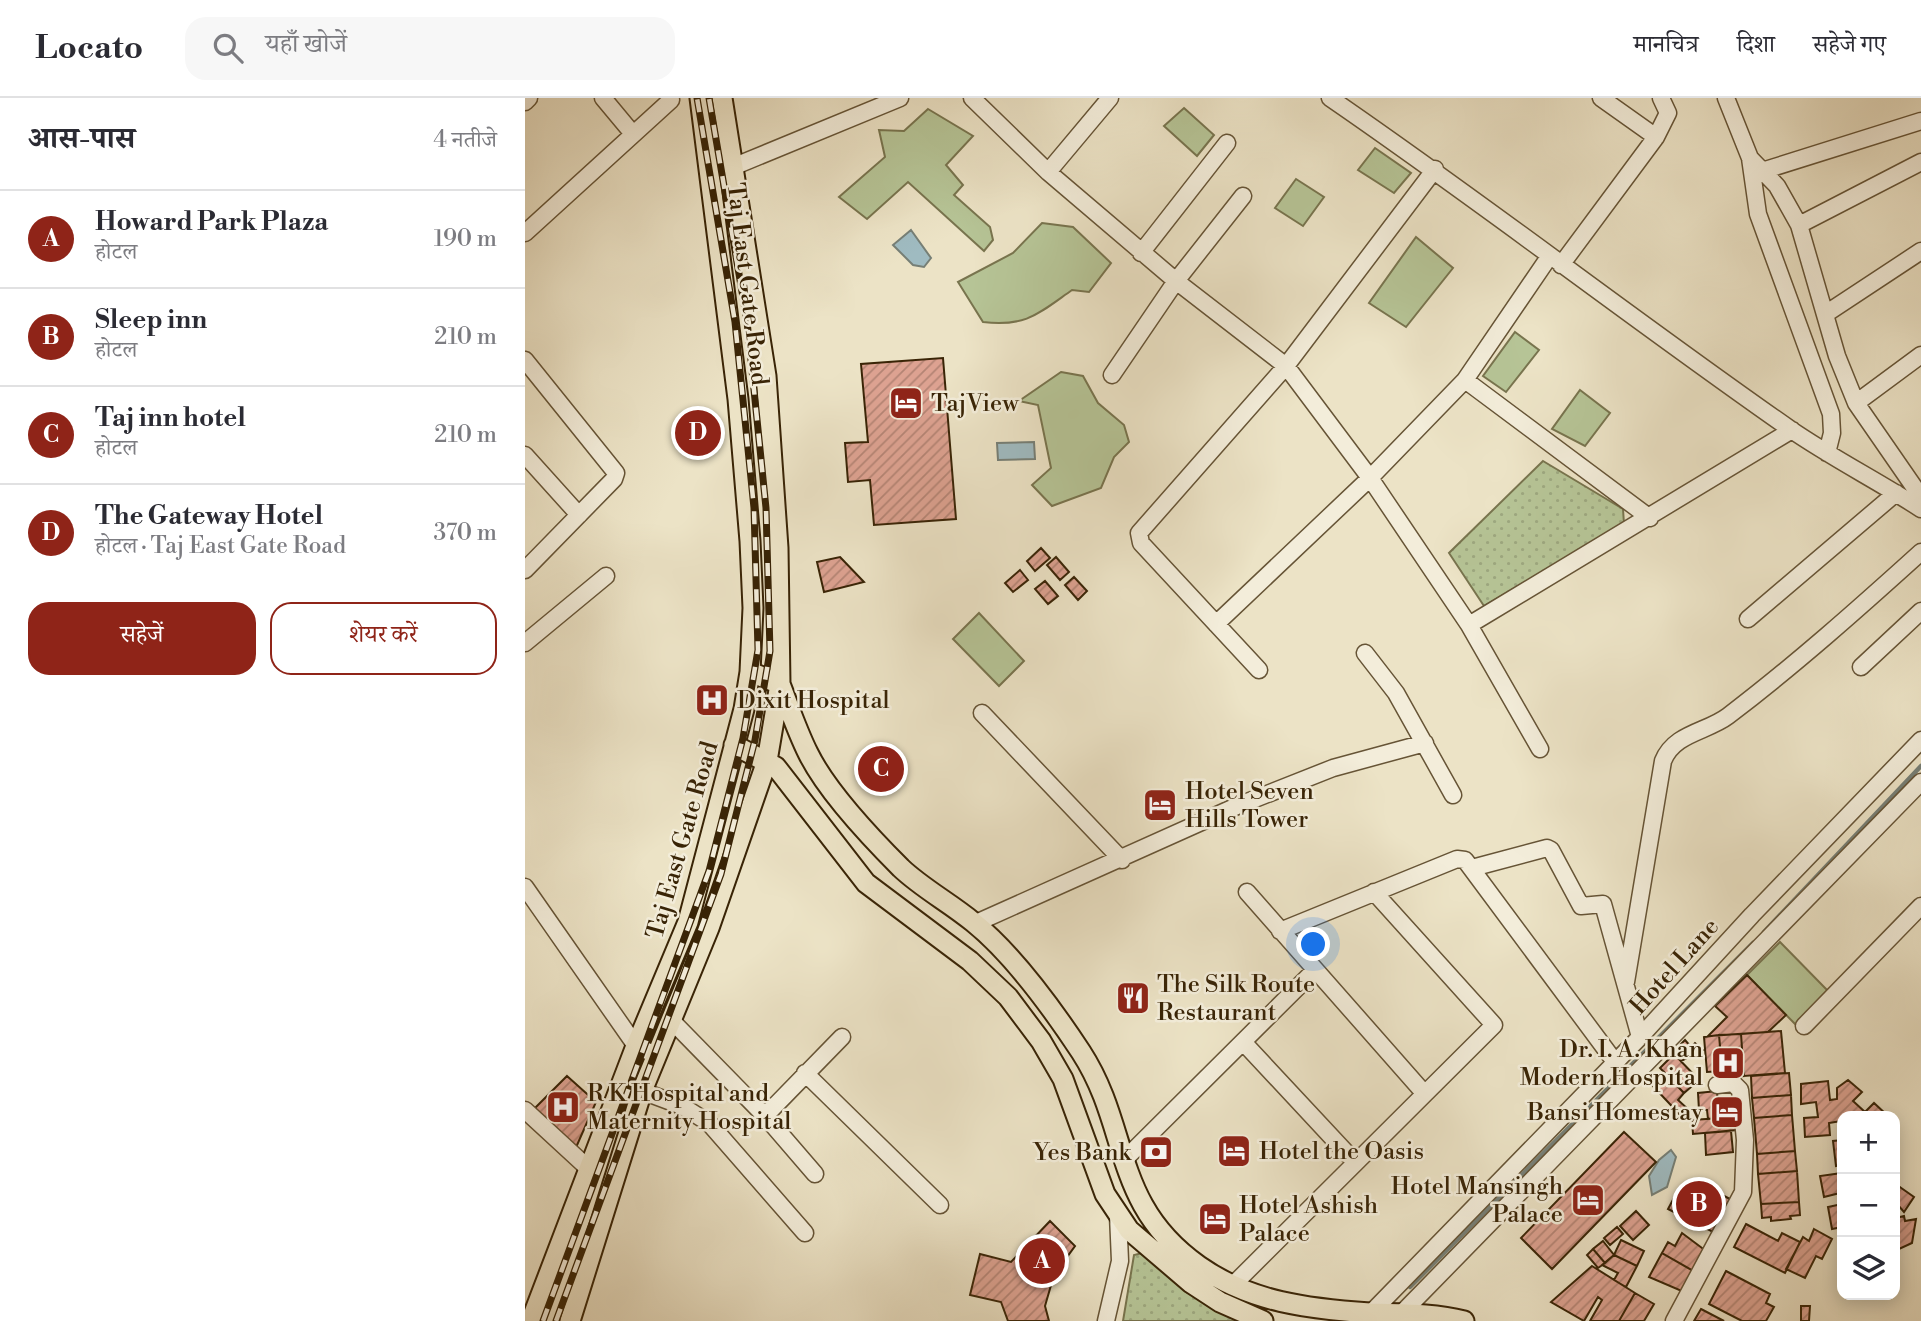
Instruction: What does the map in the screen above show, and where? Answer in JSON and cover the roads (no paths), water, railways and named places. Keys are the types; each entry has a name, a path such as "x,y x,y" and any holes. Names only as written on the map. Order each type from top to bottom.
{"main road":[{"name":"Taj East Gate Road","path":"531,1321 636,1046 688,922 734,746 750,671 750,541 738,399 700,98"},
{"path":"570,1321 642,1091 709,928 767,761 780,684 778,548 766,376 735,166 722,98"},
{"path":"750,671 780,684 809,755 867,831 904,870 976,923 1027,979 1087,1063 1142,1207 1166,1240 1200,1267 1262,1299 1300,1306 1371,1313 1403,1312 1464,1321"},
{"path":"734,746 776,767 866,883 970,961 1008,997 1041,1041 1063,1079 1105,1194 1129,1230 1191,1283 1220,1302 1263,1321"}],"street":[{"path":"525,102 529,98"},
{"path":"603,98 633,134"},
{"path":"735,166 900,98"},
{"path":"972,98 1048,172 1141,253 1286,366 1370,478 1469,625 1540,750"},
{"path":"1048,172 1110,98"},
{"path":"1330,98 1434,169 1555,261 1792,430 1921,509"},
{"path":"1601,98 1656,137"},
{"path":"1216,624 1370,478 1465,380 1555,261 1656,137 1668,113 1661,98"},
{"path":"1727,98 1750,158 1758,214 1831,414 1832,433 1826,453"},
{"path":"525,233 671,100"},
{"path":"1762,171 1911,127 1921,121"},
{"path":"1141,253 1227,143"},
{"path":"1750,158 1777,186 1799,225 1827,313 1837,356 1856,403 1919,488"},
{"path":"1799,225 1921,162"},
{"path":"1259,670 1141,543 1139,533 1286,366 1434,169"},
{"path":"1112,375 1176,281 1243,196"},
{"path":"1827,313 1921,251"},
{"path":"1856,403 1921,355"},
{"path":"525,360 615,470 614,479 525,570"},
{"path":"1465,380 1650,518"},
{"path":"1469,625 1792,430"},
{"path":"525,455 579,515"},
{"path":"1748,619 1896,493"},
{"path":"1626,982 1663,761 1669,750 1687,736 1721,722 1798,663 1921,552"},
{"path":"525,643 606,576"},
{"path":"1861,667 1921,611"},
{"path":"1365,653 1396,693 1453,795"},
{"path":"982,713 1122,860"},
{"name":"Hotel Lane","path":"1371,1313 1640,1037 1752,915 1921,740"},
{"path":"976,923 1122,860 1237,806 1333,768 1425,743"},
{"name":"Hotel Lane","path":"1403,1312 1921,782"},
{"path":"1472,868 1547,848 1551,850 1581,906 1603,904 1640,1037"},
{"path":"1280,931 1457,859 1465,860 1615,1062"},
{"path":"525,887 636,1046 656,1055"},
{"path":"1247,892 1424,1093"},
{"path":"1233,1285 1354,1161 1494,1025 1374,892"},
{"path":"1804,1026 1921,906"},
{"path":"1752,915 1773,934"},
{"path":"1123,1161 1314,971"},
{"path":"671,1020 765,1116 815,1174"},
{"path":"765,1116 842,1037"},
{"path":"1244,1042 1354,1161"},
{"path":"805,1073 940,1205"},
{"path":"1674,1321 1743,1192 1745,1140 1740,1090 1733,1083 1717,1085"},
{"path":"642,1091 682,1106 709,1124 805,1233"},
{"path":"1581,1096 1599,1112"},
{"path":"525,1110 589,1169"},
{"path":"1106,1321 1120,1261 1118,1215"}],"water":[{"path":"911,230 931,258 924,267 913,265 893,245"},
{"path":"1034,442 1035,459 998,460 997,443"},
{"path":"1671,1150 1676,1157 1667,1187 1652,1195 1649,1176 1659,1160"}],"waterway":[{"path":"1764,932 1921,766"},
{"path":"1410,1287 1753,943"}],"railway":[{"path":"543,1321 709,871 743,738 758,650 754,508 735,322 697,98"},
{"path":"556,1321 721,874 755,740 770,651 766,508 747,321 709,98"}],"place":[{"name":"TajView","path":"906,403"},
{"name":"The Gateway Hotel","path":"698,433"},
{"name":"Dixit Hospital","path":"712,700"},
{"name":"Taj inn hotel","path":"881,769"},
{"name":"Hotel Seven Hills Tower","path":"1160,805"},
{"name":"The Silk Route Restaurant","path":"1133,998"},
{"name":"Dr. I. A. Khan Modern Hospital","path":"1728,1063"},
{"name":"R K Hospital and Maternity Hospital","path":"563,1107"},
{"name":"Bansi Homestay","path":"1727,1112"},
{"name":"Hotel the Oasis","path":"1234,1151"},
{"name":"Yes Bank","path":"1156,1152"},
{"name":"Hotel Mansingh Palace","path":"1588,1200"},
{"name":"Sleep inn","path":"1699,1204"},
{"name":"Hotel Ashish Palace","path":"1215,1219"},
{"name":"Howard Park Plaza","path":"1042,1261"}]}
